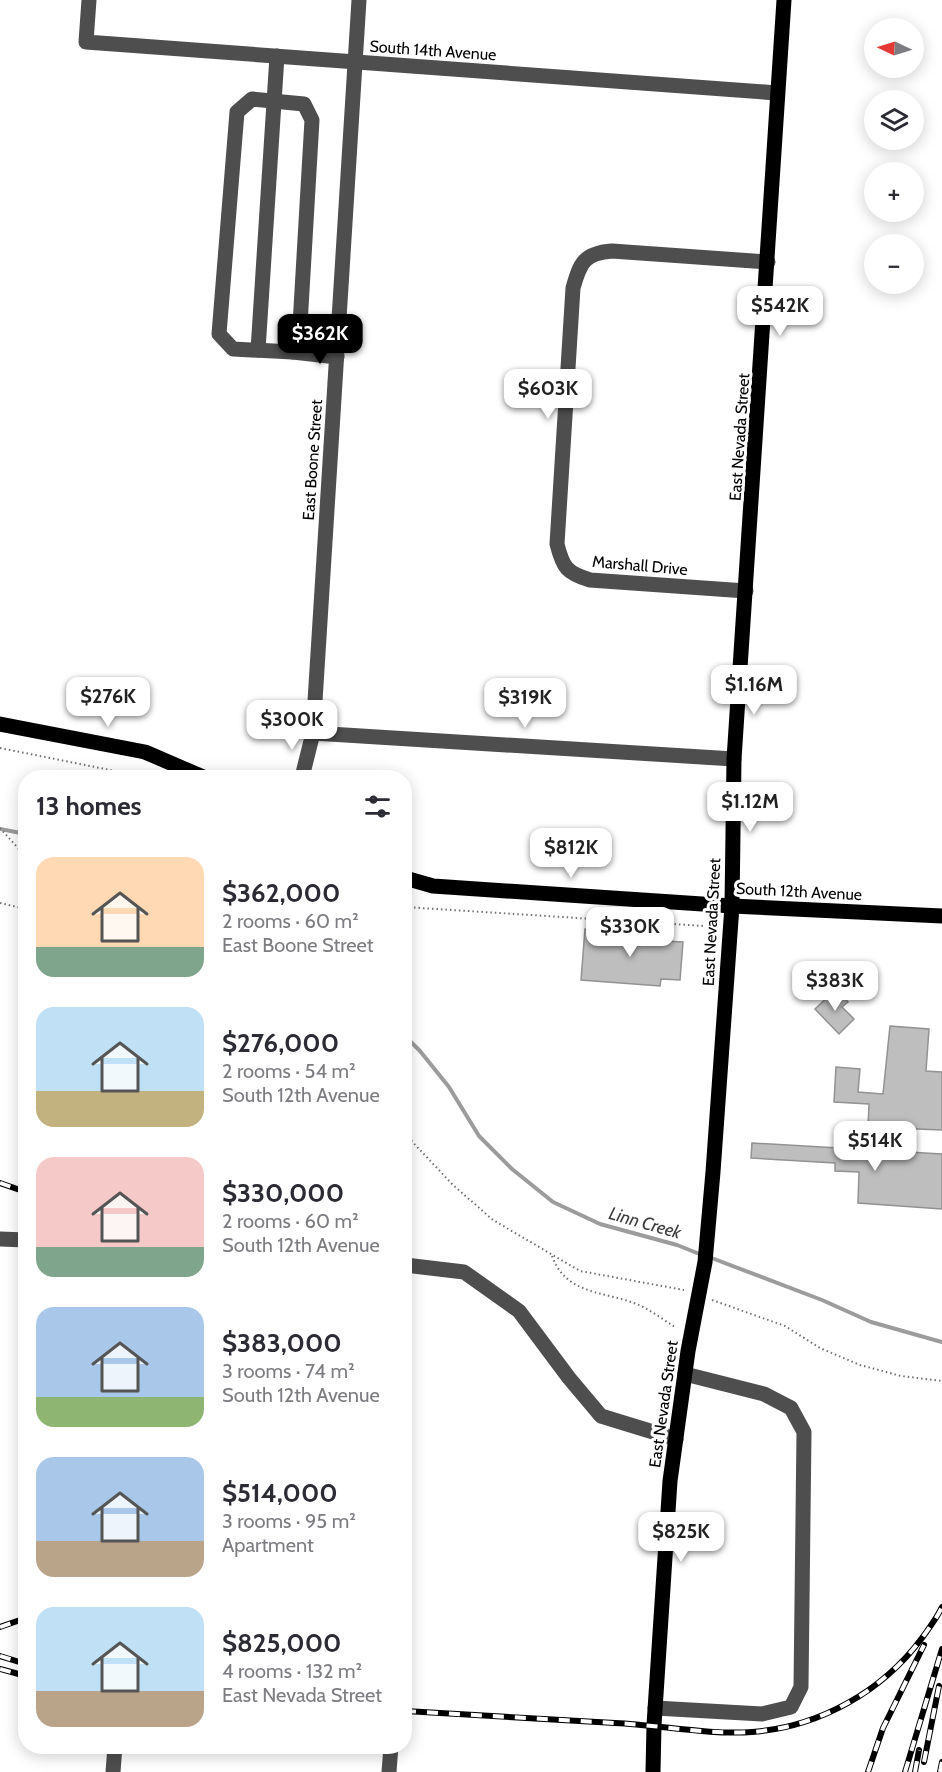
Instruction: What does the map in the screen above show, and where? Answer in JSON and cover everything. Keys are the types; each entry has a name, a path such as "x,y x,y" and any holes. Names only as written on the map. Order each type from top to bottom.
{"main road":[{"name":"East Nevada Street","path":"653,1772 670,1481 688,1352 705,1262 713,1172 732,906 734,759 784,0"},
{"path":"0,723 145,752 187,770"},
{"name":"South 12th Avenue","path":"412,880 433,886 732,906 942,916"}],"street":[{"name":"South 14th Avenue","path":"89,0 86,42 777,93"},
{"name":"East Boone Street","path":"304,770 313,733 359,0"},
{"path":"258,350 276,56"},
{"path":"293,352 299,342 312,120 304,104 252,99 237,112 219,334 232,349 337,357"},
{"name":"Marshall Drive","path":"746,591 590,580 571,574 561,561 557,544 573,288 579,267 595,252 612,251 768,262"},
{"path":"313,733 734,759"},
{"path":"0,1239 18,1240"},
{"path":"412,1266 464,1272 519,1311 569,1378 601,1416 676,1439"},
{"path":"655,1708 762,1714 791,1707 801,1687 804,1432 791,1408 764,1394 685,1374"},
{"path":"113,1772 114,1754"},
{"path":"389,1772 390,1754"}],"path":[{"path":"0,748 110,770"},
{"path":"0,828 18,848"},
{"path":"0,903 18,907"},
{"path":"412,907 704,926"},
{"path":"412,1141 453,1185 493,1220 552,1256 580,1271 692,1292"},
{"path":"552,1256 556,1266 573,1285 636,1304 675,1327"},
{"path":"709,1298 785,1326 820,1348 860,1365 901,1376 942,1381"}],"building":[{"path":"585,929 665,935 664,941 683,942 680,980 661,979 660,986 581,980"},
{"path":"836,989 848,1002 842,1007 854,1019 839,1034 815,1009"},
{"path":"890,1026 929,1029 926,1071 942,1072 942,1130 868,1127 869,1104 834,1102 836,1067 860,1069 858,1092 883,1094"},
{"path":"752,1143 942,1154 942,1209 858,1203 859,1172 835,1171 835,1163 751,1158"}],"waterway":[{"name":"Linn Creek","path":"0,829 18,832"},
{"name":"Linn Creek","path":"412,1043 449,1087 479,1136 512,1169 553,1202 600,1224 677,1245 702,1255"},
{"name":"Linn Creek","path":"709,1257 822,1300 871,1322 942,1342"}],"railway":[{"path":"0,1183 18,1189"},
{"path":"412,1711 632,1724 735,1733 777,1729 825,1714 868,1690 906,1657 922,1638 942,1607"},
{"path":"0,1627 18,1621"},
{"path":"868,1772 883,1728 924,1645"},
{"path":"905,1772 942,1649"},
{"path":"0,1656 18,1662"},
{"path":"0,1669 18,1674"},
{"path":"924,1762 939,1686"},
{"path":"915,1772 919,1750"},
{"path":"940,1772 942,1762"}]}
